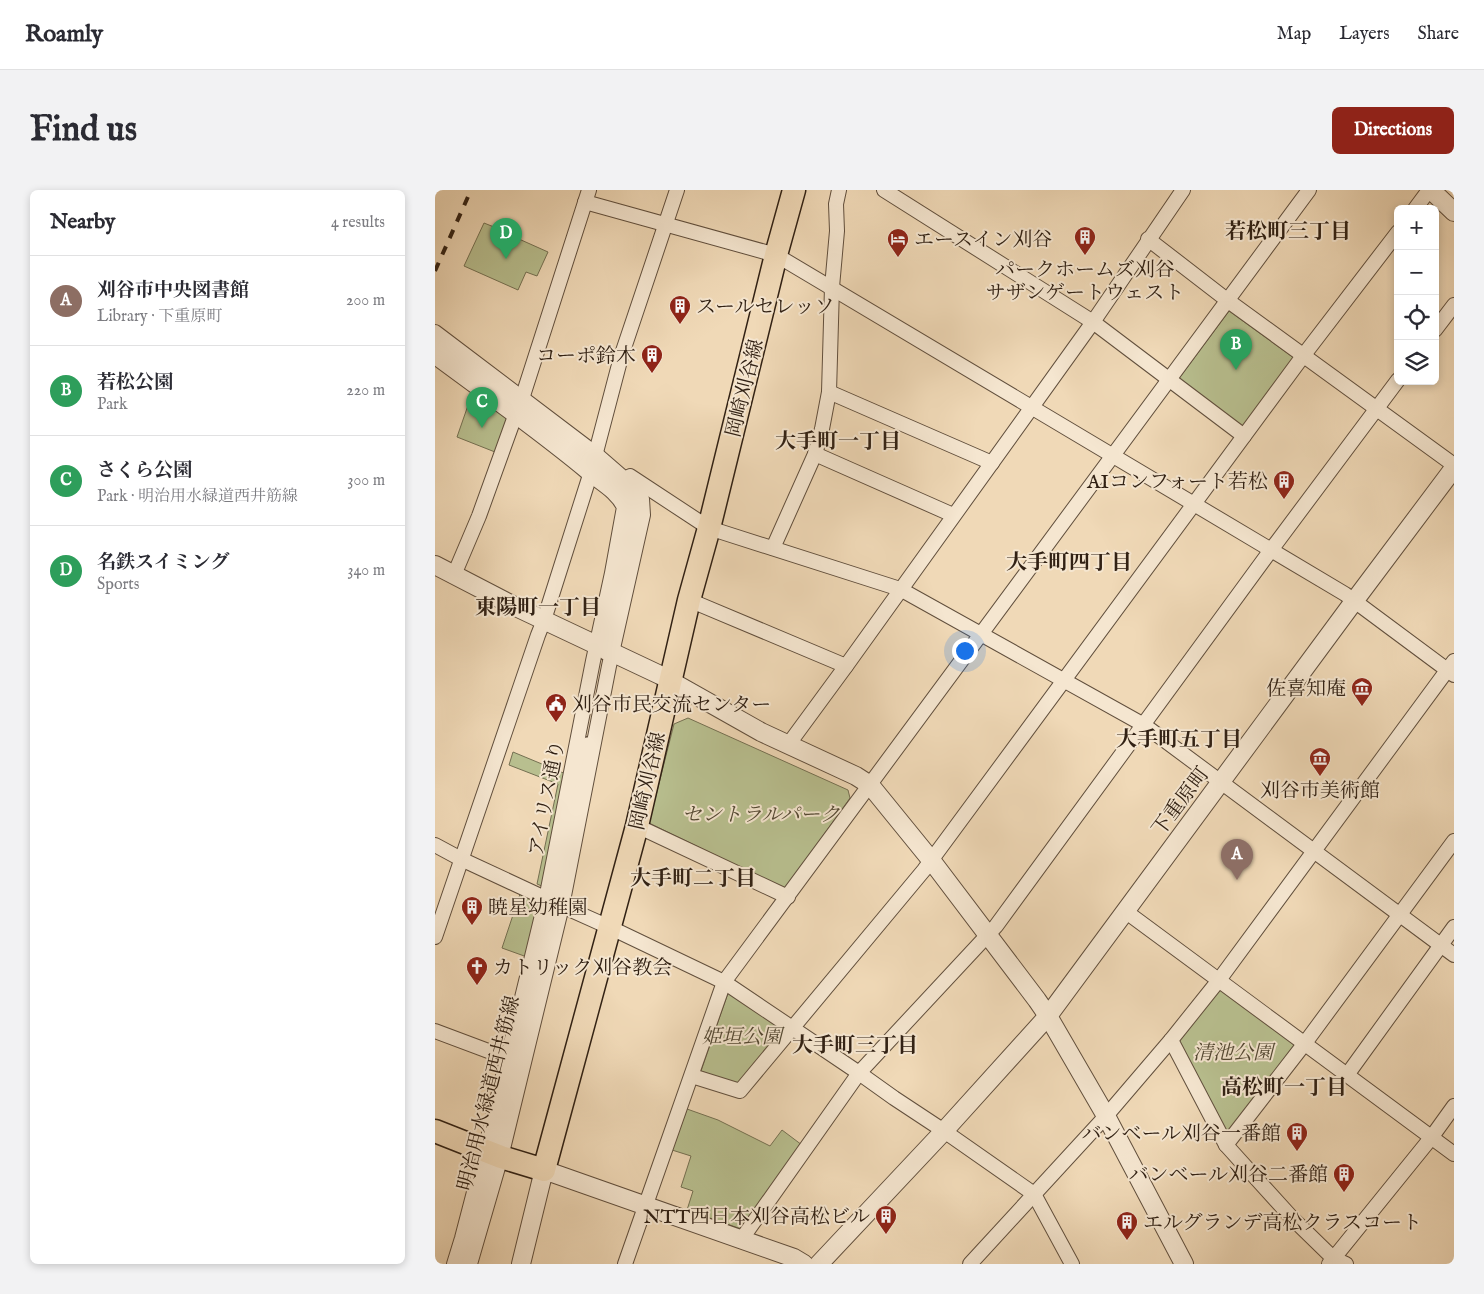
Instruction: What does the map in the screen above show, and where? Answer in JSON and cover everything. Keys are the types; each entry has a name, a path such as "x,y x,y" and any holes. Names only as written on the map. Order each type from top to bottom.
{"main road":[{"name":"岡崎刈谷線","path":"544,1170 637,826 689,600 709,528 776,255 794,190"},
{"path":"435,1131 544,1170"}],"street":[{"path":"435,937 537,635 544,620 593,464 621,357 677,190"},
{"path":"773,548 815,454 829,392 832,287 837,230 836,204 839,190"},
{"path":"884,190 1093,322 1244,436"},
{"path":"788,745 1093,322 1183,190"},
{"path":"625,1264 724,982 1309,190"},
{"path":"1418,205 1430,190 1454,212"},
{"path":"454,575 519,408 587,196 666,225 776,255 1355,600 1452,668 1314,850 1219,980 1171,1040 1106,1116 970,1264"},
{"path":"692,1076 740,1091 792,1029 924,870 1303,356 1394,237"},
{"path":"1148,239 1227,300 1454,467"},
{"path":"1439,325 1454,305"},
{"path":"435,332 519,408 558,448 593,464 709,528 900,589 1144,724 1454,955"},
{"path":"435,345 593,464 634,487 642,500 643,515 605,649"},
{"path":"435,357 519,408"},
{"path":"741,1240 859,1073 996,926 1394,385"},
{"path":"829,392 992,463"},
{"path":"815,454 953,515"},
{"path":"593,464 624,506 612,573 605,649"},
{"name":"下重原町","path":"819,1264 945,1131 1048,1016 1454,467"},
{"path":"435,565 516,607 670,681 761,732 870,784 931,860 1048,1016 1106,1116 1184,1264"},
{"path":"689,600 846,666"},
{"name":"アイリス通り","path":"554,903 605,649"},
{"path":"637,826 788,897"},
{"path":"1226,1145 1305,1043 1454,841"},
{"path":"435,845 461,859 554,903 609,926 724,982 945,1131 1034,1194 1072,1264"},
{"path":"454,1264 493,1153 507,1058 554,903"},
{"path":"470,1264 493,1153 554,903"},
{"path":"1125,911 1454,1154"},
{"path":"1347,1075 1454,927"},
{"path":"435,1031 507,1058"},
{"path":"1171,1040 1226,1145 1331,1261 1346,1264"},
{"path":"1331,1261 1431,1138 1454,1106"},
{"name":"明治用水緑道西井筋線","path":"463,1264 493,1153"},
{"path":"521,1264 544,1170 794,1258 805,1264"}],"green space":[{"path":"484,223 499,229 502,224 512,228 510,235 548,252 537,276 526,272 518,290 464,266"},
{"path":"1229,311 1294,358 1242,429 1177,381"},
{"path":"473,391 508,418 495,452 457,437"},
{"name":"セントラルパーク","path":"688,718 848,790 850,798 785,889 649,823 674,724"},
{"path":"513,752 566,774 544,887 537,884 558,784 509,765"},
{"path":"520,894 539,903 527,957 502,948"},
{"name":"清池公園","path":"1221,988 1297,1044 1227,1134 1177,1044"},
{"name":"姫垣公園","path":"728,993 784,1030 738,1085 701,1071"},
{"path":"687,1109 718,1120 770,1146 782,1130 802,1145 741,1229 687,1210 693,1191 681,1187 691,1156 672,1150"}],"railway":[{"path":"435,271 471,190"}],"place":[{"name":"パークホームズ刈谷 サザンゲートウェスト","path":"1085,256"},
{"name":"エースイン刈谷","path":"898,258"},
{"name":"名鉄スイミング","path":"506,259"},
{"name":"スールセレッソ","path":"680,325"},
{"name":"若松公園","path":"1236,370"},
{"name":"コーポ鈴木","path":"652,374"},
{"name":"さくら公園","path":"482,428"},
{"name":"AIコンフォート若松","path":"1284,500"},
{"name":"佐喜知庵","path":"1362,707"},
{"name":"刈谷市民交流センター","path":"556,723"},
{"name":"刈谷市美術館","path":"1320,777"},
{"name":"刈谷市中央図書館","path":"1237,880"},
{"name":"暁星幼稚園","path":"472,926"},
{"name":"カトリック刈谷教会","path":"477,986"},
{"name":"バンベール刈谷一番館","path":"1297,1152"},
{"name":"バンベール刈谷二番館","path":"1344,1193"},
{"name":"NTT西日本刈谷高松ビル","path":"886,1235"},
{"name":"エルグランデ高松クラスコート","path":"1127,1241"}],"district":[{"name":"若松町三丁目","path":"1288,231"},
{"name":"大手町一丁目","path":"838,441"},
{"name":"大手町四丁目","path":"1069,562"},
{"name":"東陽町一丁目","path":"538,607"},
{"name":"大手町五丁目","path":"1179,739"},
{"name":"大手町二丁目","path":"693,878"},
{"name":"大手町三丁目","path":"855,1045"},
{"name":"高松町一丁目","path":"1284,1087"}]}
